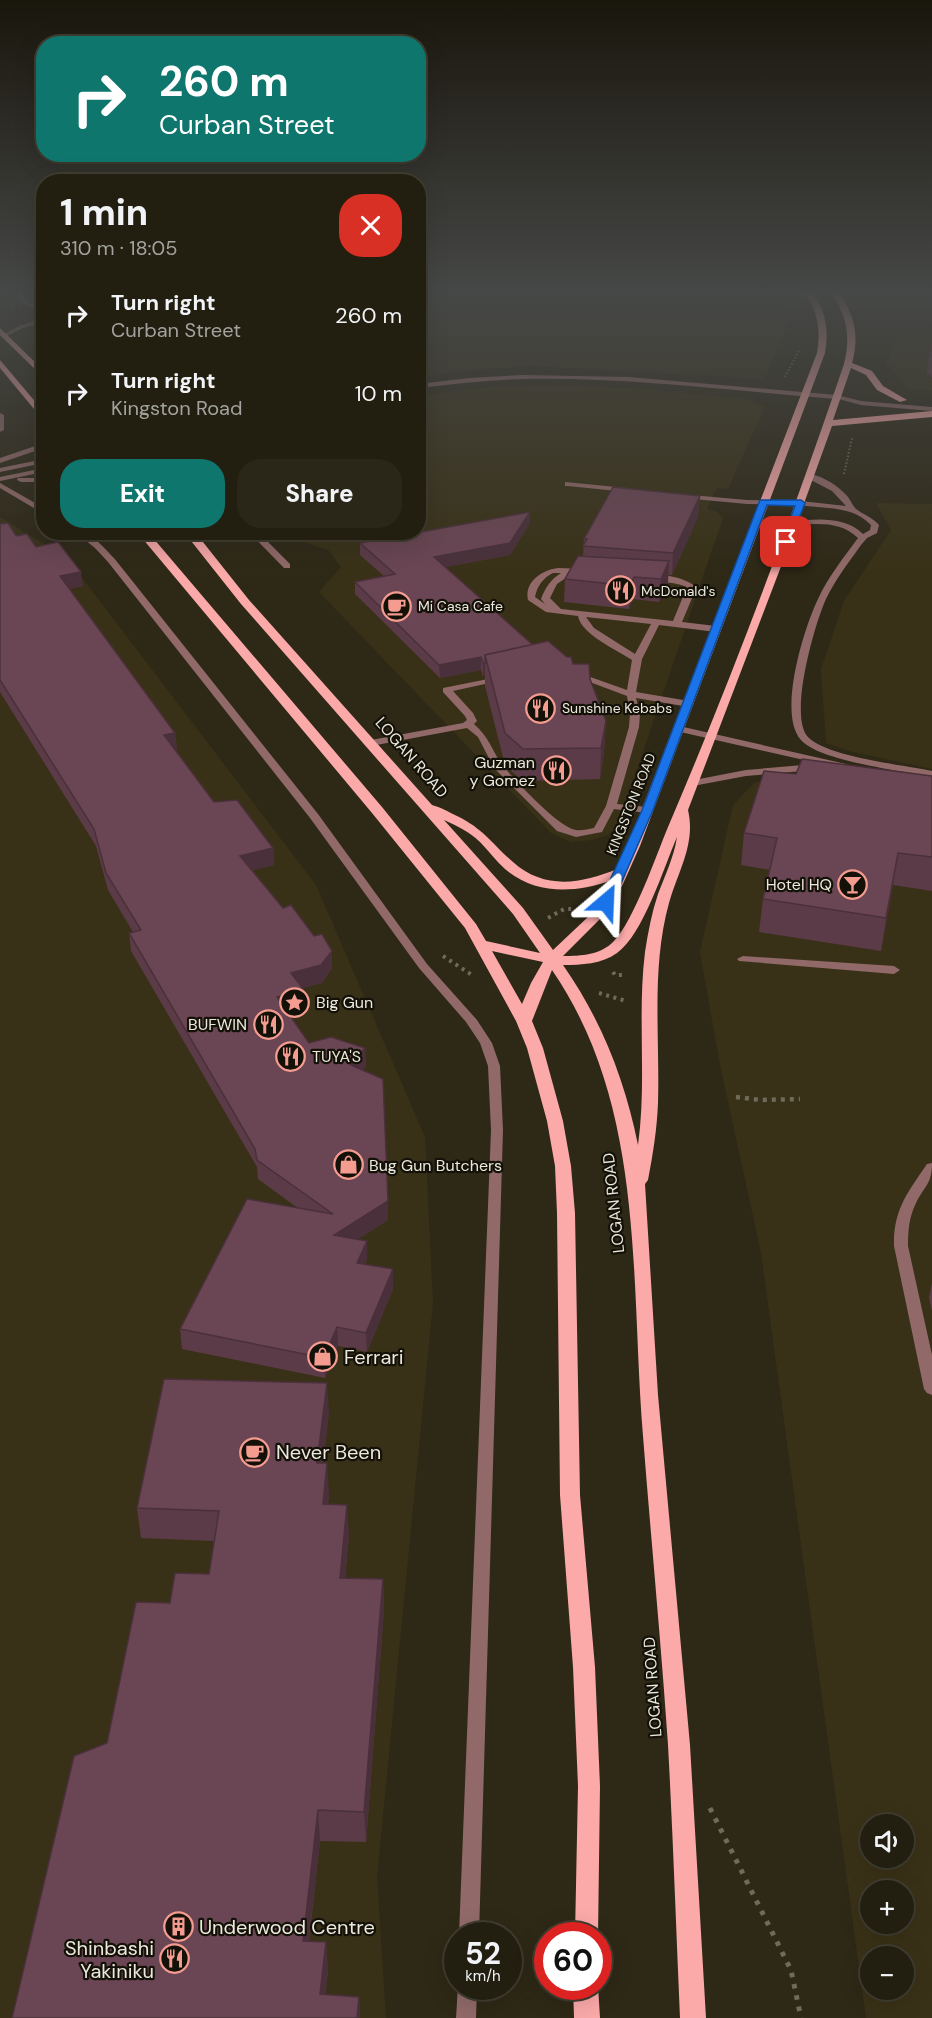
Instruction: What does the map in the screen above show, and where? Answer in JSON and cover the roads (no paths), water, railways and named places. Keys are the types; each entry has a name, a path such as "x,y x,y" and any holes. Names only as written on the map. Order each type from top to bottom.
{"main road":[{"path":"18,385 36,408"},
{"name":"KINGSTON ROAD","path":"524,1021 538,983 553,958 599,912 621,872 689,704 809,385"},
{"path":"482,944 528,955 553,958 595,958 607,953 622,942 682,812 712,736 801,503 841,385"},
{"path":"879,385 883,390 903,400"},
{"path":"828,424 932,412"},
{"path":"149,540 391,826 482,944 524,1021 546,1085 563,1166 566,1213 570,1495 588,1741 587,1922"},
{"name":"LOGAN ROAD","path":"196,540 246,602 518,911 553,958 586,1012 608,1063 625,1121 638,1194 649,1395 679,1745 693,2018"},
{"path":"426,807 468,827 483,838 511,867 537,883 574,887 594,883 621,872"},
{"path":"638,1194 648,1120 648,1005 652,944 663,900 684,840 682,812"},
{"path":"586,2000 587,2018"}],"street":[{"path":"689,385 932,402"},
{"path":"837,397 861,403 932,412"},
{"path":"0,415 0,430"},
{"path":"0,461 36,448"},
{"path":"0,470 36,462"},
{"path":"0,482 36,472"},
{"path":"810,476 833,486 849,502 852,511"},
{"path":"0,482 36,480"},
{"path":"0,482 36,507"},
{"path":"568,484 638,492"},
{"path":"673,495 801,503 852,511 868,518 875,525 874,531 863,538 823,598 798,683 796,711 800,734 811,744 844,755 932,774"},
{"path":"793,523 841,523 852,527 863,538"},
{"path":"90,540 111,560 314,816 423,966 471,1020 486,1043 494,1066 497,1130 469,1922"},
{"path":"261,540 287,566"},
{"path":"598,573 575,571 545,573 539,577 531,598 538,605 560,612 716,630"},
{"path":"560,612 545,599 560,576 575,571"},
{"path":"644,577 679,580 691,586 692,591 676,625"},
{"path":"582,614 582,619 591,630 637,659"},
{"path":"468,723 482,736 498,766 561,829 576,834 598,830 611,806 634,727 635,714 631,694 637,659 656,623"},
{"path":"566,669 631,694 689,704"},
{"path":"370,743 468,723 471,721 470,715 446,690 515,675"},
{"path":"679,729 899,779"},
{"path":"693,783 746,773 803,768 824,761"},
{"path":"611,806 647,810"},
{"path":"743,959 894,970"},
{"path":"932,1167 907,1206 899,1225 901,1246 932,1389"},
{"path":"465,2018 466,2000"}],"place":[{"name":"McDonald's","path":"620,591"},
{"name":"Mi Casa Cafe","path":"397,606"},
{"name":"Sunshine Kebabs","path":"541,708"},
{"name":"Guzman y Gomez","path":"556,771"},
{"name":"Hotel HQ","path":"853,884"},
{"name":"Big Gun","path":"295,1002"},
{"name":"BUFWIN","path":"268,1024"},
{"name":"TUYA'S","path":"291,1056"},
{"name":"Bug Gun Butchers","path":"348,1165"},
{"name":"Ferrari","path":"323,1357"},
{"name":"Never Been","path":"255,1452"},
{"name":"Underwood Centre","path":"178,1927"},
{"name":"Shinbashi Yakiniku","path":"175,1959"}]}
